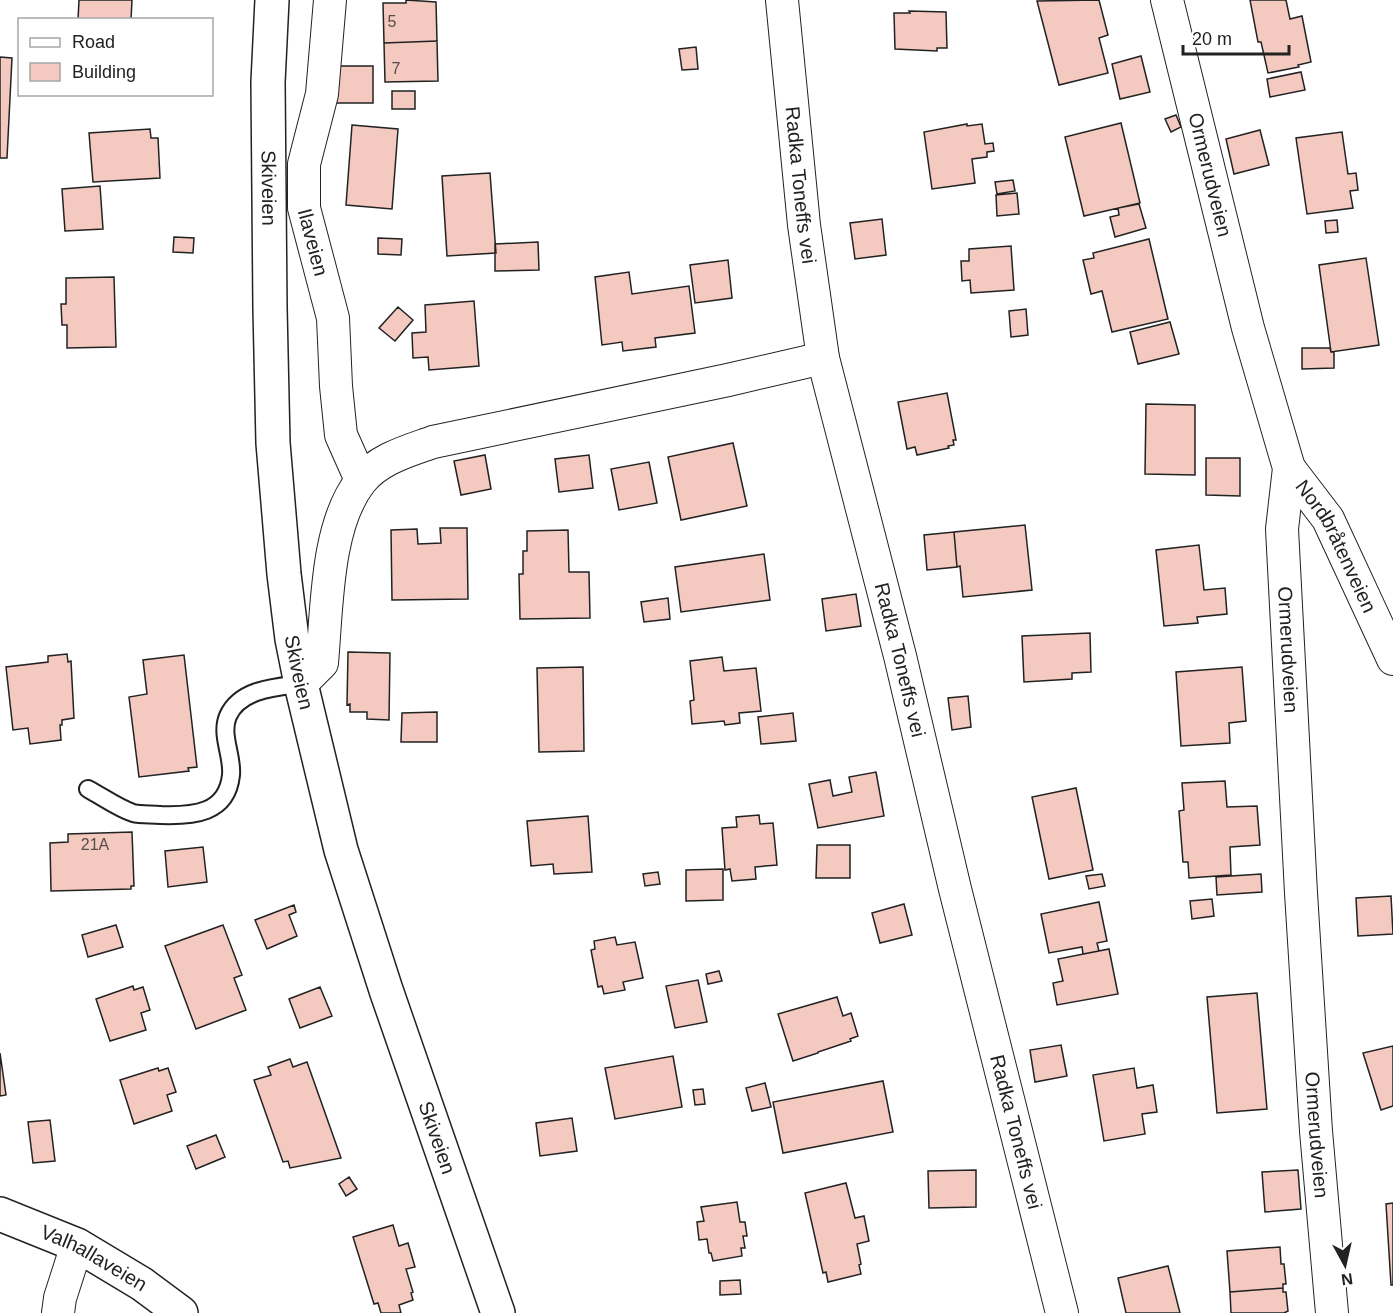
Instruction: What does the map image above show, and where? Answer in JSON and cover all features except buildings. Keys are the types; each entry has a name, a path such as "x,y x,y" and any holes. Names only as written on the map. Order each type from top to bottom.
{"main road":[{"name":"Skiveien","path":"272,0 268,94 273,443 284,574 301,684 341,850 386,990 498,1313"},
{"name":"Valhallaveien","path":"0,1214 77,1245 134,1279 181,1313"}],"street":[{"name":"Ilaveien","path":"330,0 322,94 304,164 304,207 333,318 341,435 361,480"},
{"name":"Radka Toneffs vei","path":"782,0 804,225 823,358 900,656 955,890 1062,1313"},
{"name":"Ormerudveien","path":"1167,0 1248,328 1288,468 1282,529 1301,892 1317,1139 1332,1313"},
{"path":"301,684 322,663 331,565 341,517 361,480 388,459 433,442 823,358"},
{"name":"Nordbråtenveien","path":"1288,468 1328,519 1393,659"},
{"path":"58,1313 60,1298 77,1245"}],"lane":[{"path":"88,789 134,813 182,816 210,810 225,798 231,774 226,733 228,716 238,703 261,689 301,684"}]}
